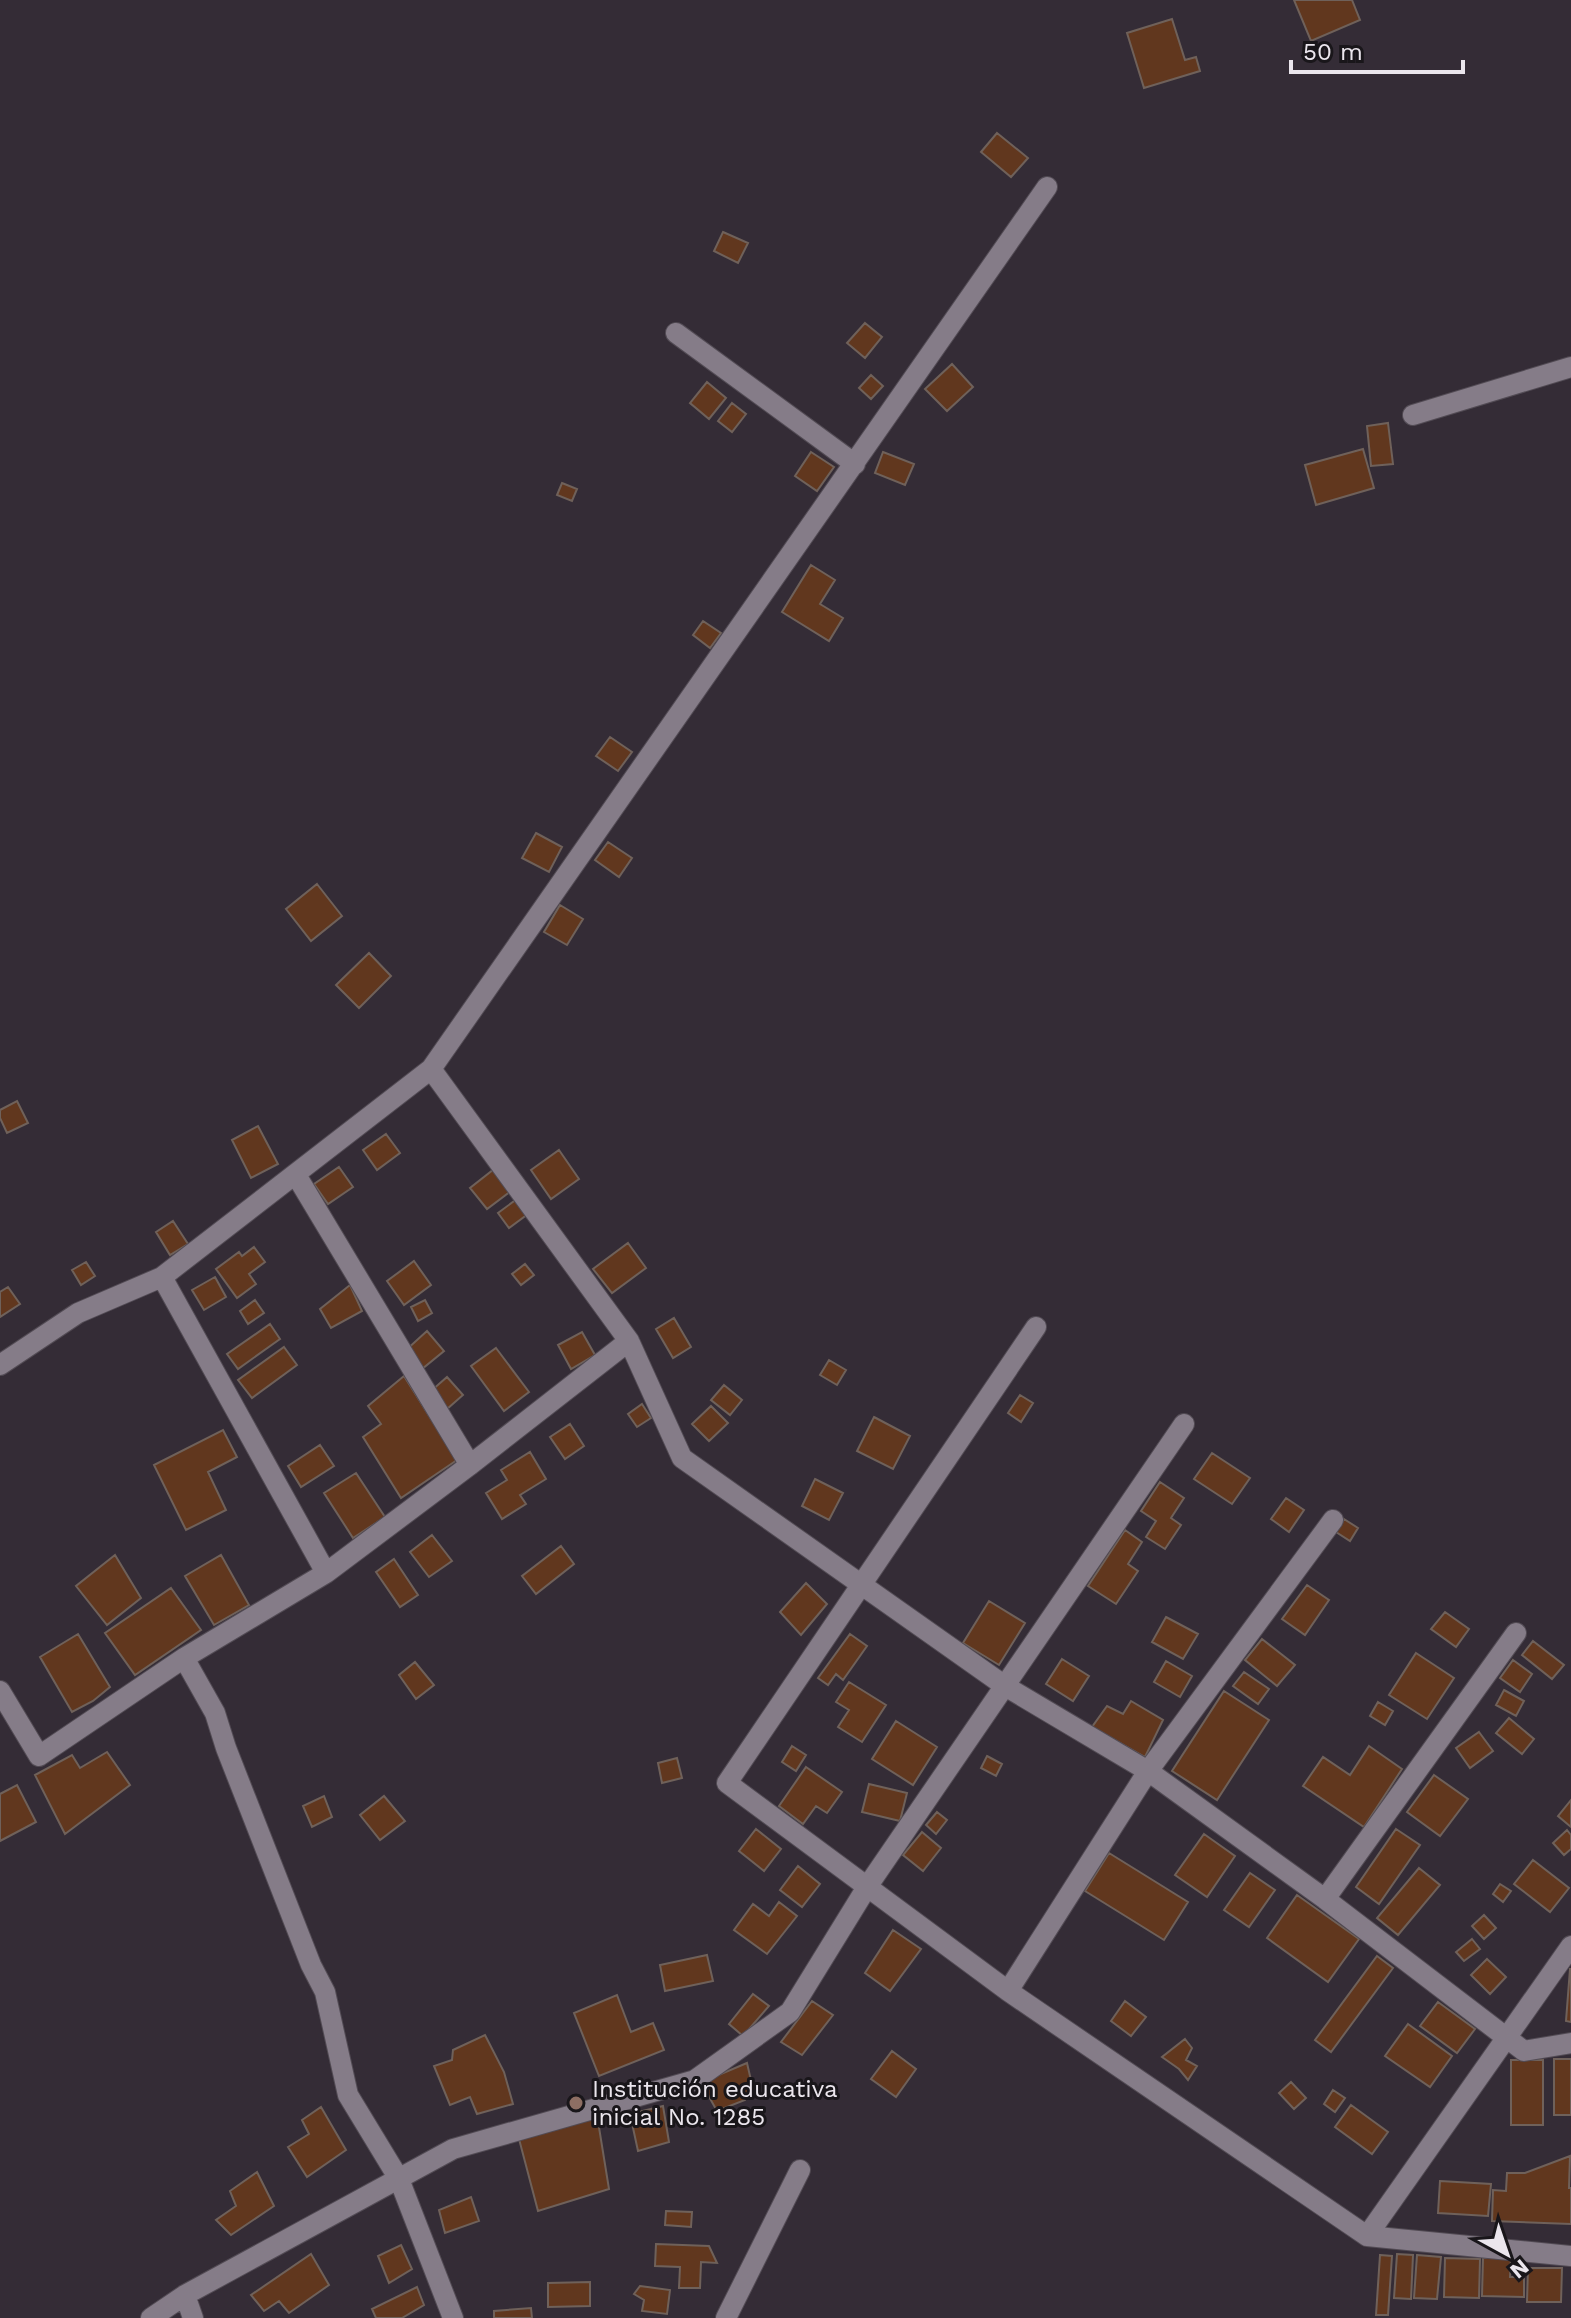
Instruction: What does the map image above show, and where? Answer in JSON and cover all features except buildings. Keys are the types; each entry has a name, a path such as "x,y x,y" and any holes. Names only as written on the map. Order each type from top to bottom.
{"street":[{"path":"0,1365 78,1313 162,1277 431,1069 1047,187"},
{"path":"676,333 855,464"},
{"path":"1413,415 1571,367"},
{"path":"431,1069 629,1341 682,1458 1005,1686 1148,1771 1325,1899 1524,2051 1571,2043"},
{"path":"296,1175 470,1465"},
{"path":"162,1277 326,1573"},
{"path":"1036,1327 727,1783 1008,1991 1367,2236 1571,2256"},
{"path":"0,1691 39,1756 184,1658 326,1573 629,1341"},
{"path":"151,2318 185,2295 453,2149 695,2080 790,2012 867,1887 1184,1424"},
{"path":"1008,1991 1148,1771 1333,1520"},
{"path":"1325,1899 1516,1633"},
{"path":"184,1658 215,1713 311,1965 325,1992 348,2095 399,2179 453,2318"},
{"path":"1367,2236 1571,1946"},
{"path":"726,2318 800,2170"},
{"path":"185,2295 193,2318"}],"place":[{"name":"Institución educativa inicial No. 1285","path":"576,2103"}]}
